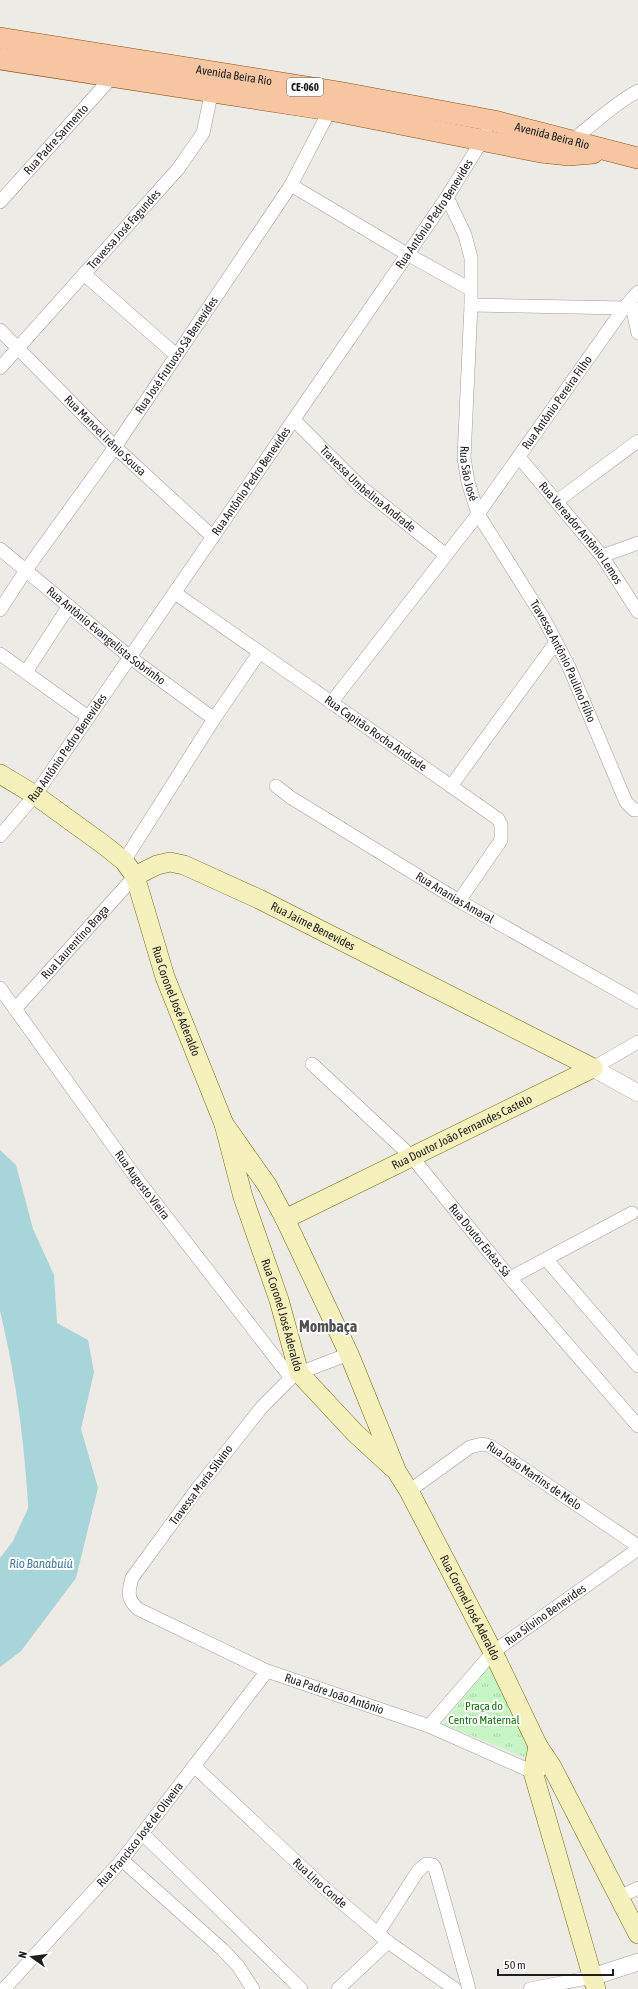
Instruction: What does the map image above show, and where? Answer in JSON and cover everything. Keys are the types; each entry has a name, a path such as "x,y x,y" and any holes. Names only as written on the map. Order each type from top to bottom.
{"main road":[{"name":"Avenida Beira Rio","path":"0,38 149,62 213,83"},
{"name":"Avenida Beira Rio","path":"0,59 146,82 213,83 334,101 494,121 607,152 638,158"},
{"path":"146,82 149,62"},
{"name":"Avenida Beira Rio","path":"334,101 483,142 541,152 569,155 607,152"},
{"path":"0,774 35,795 104,845 124,861 135,876"},
{"name":"Rua Jaime Benevides","path":"135,876 157,865 170,862 184,865 260,898 593,1068"},
{"name":"Rua Coronel José Aderaldo","path":"135,876 165,977 224,1124 243,1197 279,1300 295,1375 397,1472"},
{"name":"Rua Doutor João Fernandes Castelo","path":"285,1219 593,1068"},
{"name":"Rua Coronel José Aderaldo","path":"224,1124 266,1186 285,1219 349,1354 397,1472 409,1491 493,1652 538,1746 552,1767 638,1934"},
{"path":"538,1746 533,1772 594,1983"}],"street":[{"name":"Rua Padre Sarmento","path":"0,202 112,77"},
{"name":"Travessa José Fagundes","path":"0,368 178,169 203,133 213,83"},
{"path":"571,141 595,124 622,99 638,91"},
{"name":"Rua José Frutuoso Sá Benevides","path":"0,610 26,570 115,447 291,185 334,101"},
{"name":"Rua Antônio Pedro Benevides","path":"0,836 35,795 88,717 131,658 407,254 447,198 483,142 494,121"},
{"path":"291,185 407,254 470,289"},
{"name":"Rua São José","path":"331,703 478,514 468,482 464,458 472,306 470,289 471,258 469,246 447,198"},
{"path":"84,274 176,355"},
{"name":"Rua Antônio Pereira Filho","path":"478,514 631,306 638,292"},
{"path":"472,306 631,306 638,333"},
{"name":"Rua Manoel Irênio Sousa","path":"0,330 115,447 214,537"},
{"name":"Travessa Umbelina Andrade","path":"294,420 361,488 446,555"},
{"path":"557,501 638,441"},
{"name":"Rua Vereador Antônio Lemos","path":"519,457 602,556 638,612"},
{"name":"Travessa Antônio Paulino Filho","path":"478,514 544,619 569,667 626,802 634,810 638,810"},
{"path":"602,556 638,543"},
{"name":"Rua Antônio Evangelista Sobrinho","path":"0,549 131,658 214,719"},
{"name":"Rua Capitão Rocha Andrade","path":"175,594 498,819 502,832 500,840 459,901"},
{"path":"26,672 69,606"},
{"path":"451,786 556,642"},
{"path":"124,861 214,719 260,653"},
{"path":"0,654 88,717"},
{"name":"Rua Ananias Amaral","path":"276,786 290,797 459,901 638,1002"},
{"name":"Rua Laurentino Braga","path":"15,1009 135,876"},
{"name":"Rua Augusto Vieira","path":"0,988 137,1179 295,1375"},
{"name":"Rua Doutor João Fernandes Castelo","path":"593,1068 638,1042"},
{"name":"Rua Doutor Enéas Sá","path":"312,1064 412,1157 510,1278 638,1426"},
{"name":"Rua Jaime Benevides","path":"593,1068 638,1093"},
{"path":"510,1278 632,1214"},
{"path":"546,1259 638,1366"},
{"path":"295,1375 349,1354"},
{"name":"Travessa Maria Silvino","path":"138,1609 131,1603 128,1596 132,1578 240,1433 262,1407 295,1375"},
{"name":"Rua João Martins de Melo","path":"409,1491 470,1447 482,1444 490,1446 638,1548"},
{"name":"Rua Silvino Benevides","path":"429,1726 493,1652 638,1548"},
{"name":"Rua Padre João Antônio","path":"138,1609 267,1671 429,1726 533,1772"},
{"name":"Rua Francisco José de Oliveira","path":"4,1989 122,1860 267,1671"},
{"name":"Rua Lino Conde","path":"194,1766 321,1885 388,1942 455,1989"},
{"path":"533,1772 552,1767"},
{"path":"143,1834 301,1989"},
{"path":"122,1860 223,1950 238,1966 253,1989"},
{"path":"378,1933 418,1871 426,1864 433,1866 435,1868 468,1989"},
{"path":"619,1897 638,1888"},
{"path":"338,1989 388,1942"},
{"path":"530,1989 594,1983 638,1962"}],"green space":[{"name":"Praça do Centro Maternal","path":"489,1665 531,1750 524,1757 443,1724"}],"water":[{"name":"Rio Banabuiú","path":"0,1150 16,1165 33,1229 54,1275 57,1323 88,1340 94,1372 81,1429 98,1488 76,1578 21,1651 0,1667 0,1558 13,1541 50,1461 40,1388 0,1300"}],"waterway":[{"name":"Rio Banabuiú","path":"0,1256 24,1354 38,1451 43,1519"}],"district":[{"name":"Mombaça","path":"328,1326"}]}
